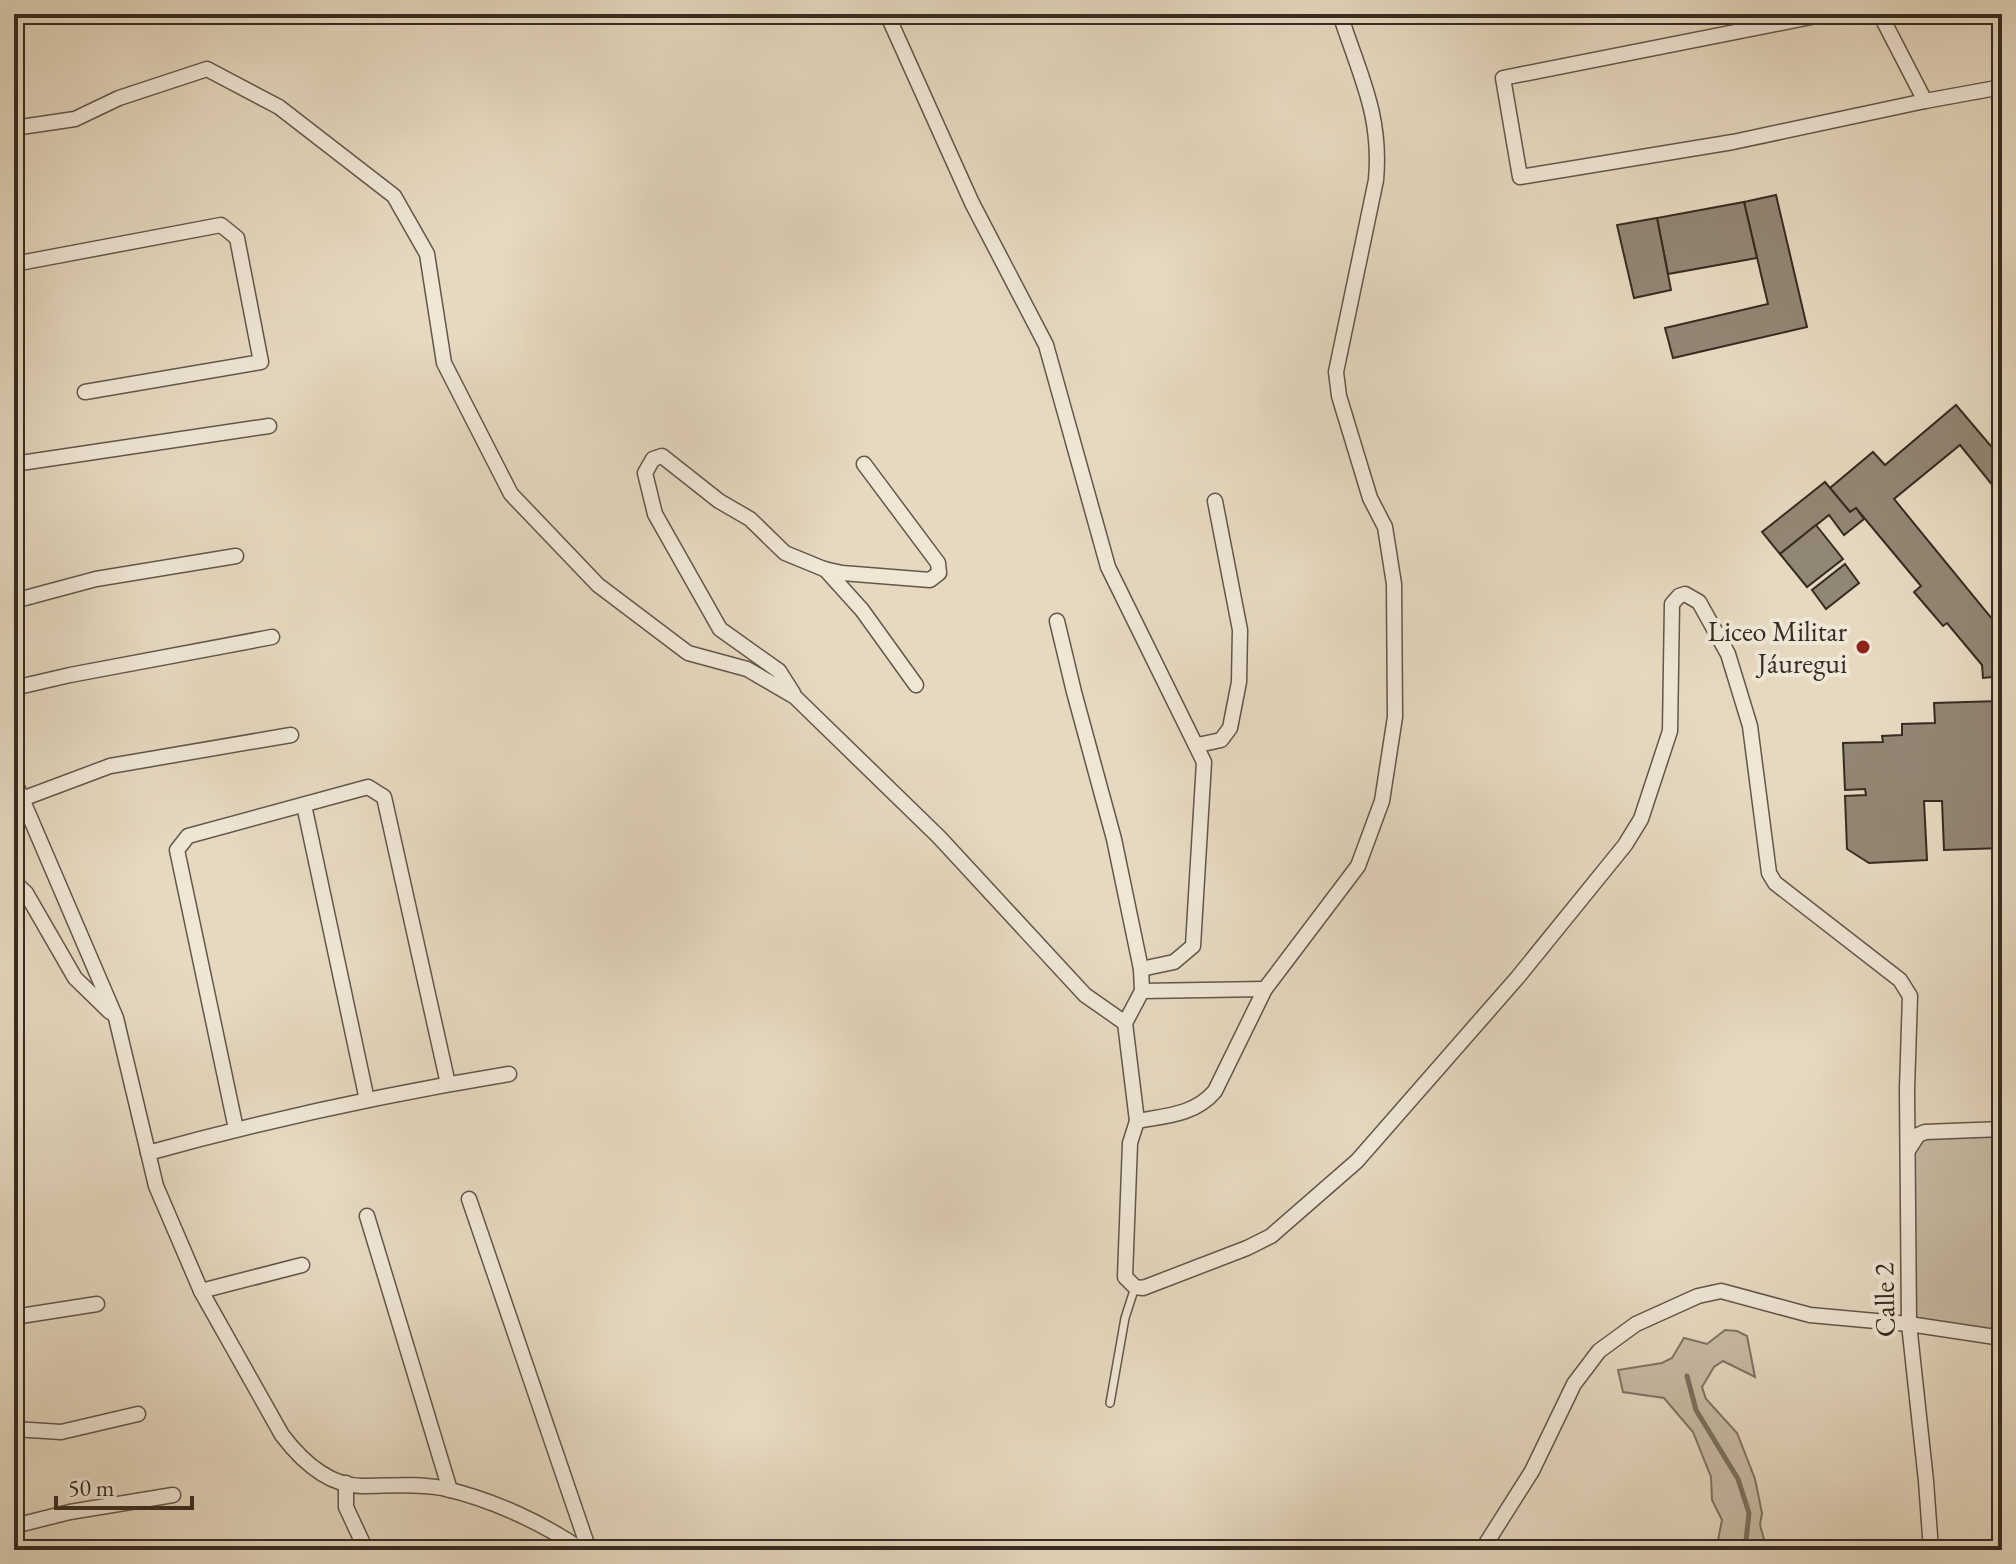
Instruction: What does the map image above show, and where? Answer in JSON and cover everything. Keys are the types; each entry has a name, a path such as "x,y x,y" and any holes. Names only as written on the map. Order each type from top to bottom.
{"street":[{"path":"887,14 972,203 1046,345 1108,567 1204,762 1193,946 1174,962 1141,969"},
{"path":"1137,1121 1188,1111 1207,1100 1215,1091 1265,989 1358,866 1382,801 1395,717 1394,584 1385,527 1370,498 1339,396 1336,372 1376,180 1378,157 1370,97 1340,14"},
{"path":"1826,14 1503,78 1520,177 1733,142 2002,87"},
{"path":"1880,14 1925,101"},
{"path":"14,128 75,119 119,98 207,69 279,107 394,196 427,254 444,363 511,494 598,585 688,653 747,669 795,697 939,837 1085,995 1125,1023"},
{"path":"14,264 221,225 237,238 261,362 85,392"},
{"path":"14,464 269,426"},
{"path":"795,697 779,671 720,629 655,514 645,473 653,459 662,456 719,501 750,519 785,553 824,569 930,580 939,573 938,563 864,464"},
{"path":"1198,745 1221,740 1230,728 1239,682 1240,630 1215,501"},
{"path":"14,601 96,579 236,556"},
{"path":"824,569 862,610 916,685"},
{"name":"Calle 2","path":"1135,1287 1143,1288 1271,1236 1357,1161 1518,977 1625,845 1641,819 1668,739 1672,713 1669,696 1671,609 1674,599 1685,594 1699,602 1728,654 1754,743 1769,873 1775,883 1900,980 1910,996 1907,1089 1909,1324 1931,1550"},
{"path":"1057,621 1114,839 1141,969 1142,991 1125,1023 1137,1121 1130,1143 1124,1269 1125,1277 1135,1287"},
{"path":"14,688 272,637"},
{"path":"22,799 110,766 291,735"},
{"path":"14,780 116,1018 156,1186 201,1291 282,1435 313,1468 346,1483 360,1486 412,1484 450,1490 498,1505 582,1550"},
{"path":"236,1129 177,850 188,836 368,787 384,797 448,1084"},
{"path":"304,805 367,1100"},
{"path":"14,882 26,893 75,978 116,1018"},
{"path":"1142,991 1265,989"},
{"path":"148,1153 236,1129 367,1100 509,1074"},
{"path":"1909,1149 1914,1140 1925,1132 2002,1129"},
{"path":"469,1199 589,1550"},
{"path":"367,1216 450,1490"},
{"path":"201,1291 302,1265"},
{"path":"1482,1550 1532,1471 1574,1384 1599,1351 1636,1324 1698,1296 1721,1291 1810,1315 1909,1324 2002,1338"},
{"path":"14,1317 97,1304"},
{"path":"14,1429 61,1432 138,1414"},
{"path":"346,1483 346,1507 366,1550"},
{"path":"14,1526 70,1512 173,1495"}],"lane":[{"path":"1110,1403 1122,1332 1135,1287"}],"shaded area":[{"path":"2002,1129 2002,1338 1909,1324 1914,1140"},
{"path":"1725,1330 1747,1336 1755,1377 1723,1361 1714,1367 1702,1387 1706,1399 1737,1433 1755,1479 1762,1513 1760,1525 1767,1550 1716,1550 1722,1520 1712,1500 1711,1477 1693,1432 1664,1398 1623,1392 1618,1370 1662,1363 1672,1358 1684,1338 1707,1344"}],"building":[{"path":"1776,195 1807,327 1673,358 1665,328 1768,304 1744,202"},
{"path":"1744,202 1757,258 1668,274 1657,218"},
{"path":"1657,218 1671,290 1634,298 1617,225"},
{"path":"1956,405 2002,459 2002,497 1960,445 1894,499 2002,631 2002,676 1983,678 1982,665 1947,623 1943,626 1914,592 1921,586 1856,508 1850,512 1830,488 1873,452 1885,465"},
{"path":"1825,482 1850,512 1856,508 1864,519 1844,535 1829,515 1780,554 1762,532"},
{"path":"1816,525 1843,559 1807,587 1780,554"},
{"path":"1845,564 1859,583 1826,609 1812,590"},
{"path":"2000,701 2001,711 1994,711 1994,723 2002,723 2002,848 1944,850 1942,801 1924,801 1927,860 1869,863 1847,849 1845,796 1866,795 1865,789 1845,790 1843,743 1883,742 1882,736 1902,735 1902,724 1935,723 1934,703"}],"waterway":[{"path":"1687,1376 1696,1410 1738,1479 1749,1513 1745,1550"}],"place":[{"name":"Liceo Militar Jáuregui","path":"1863,647"}]}
